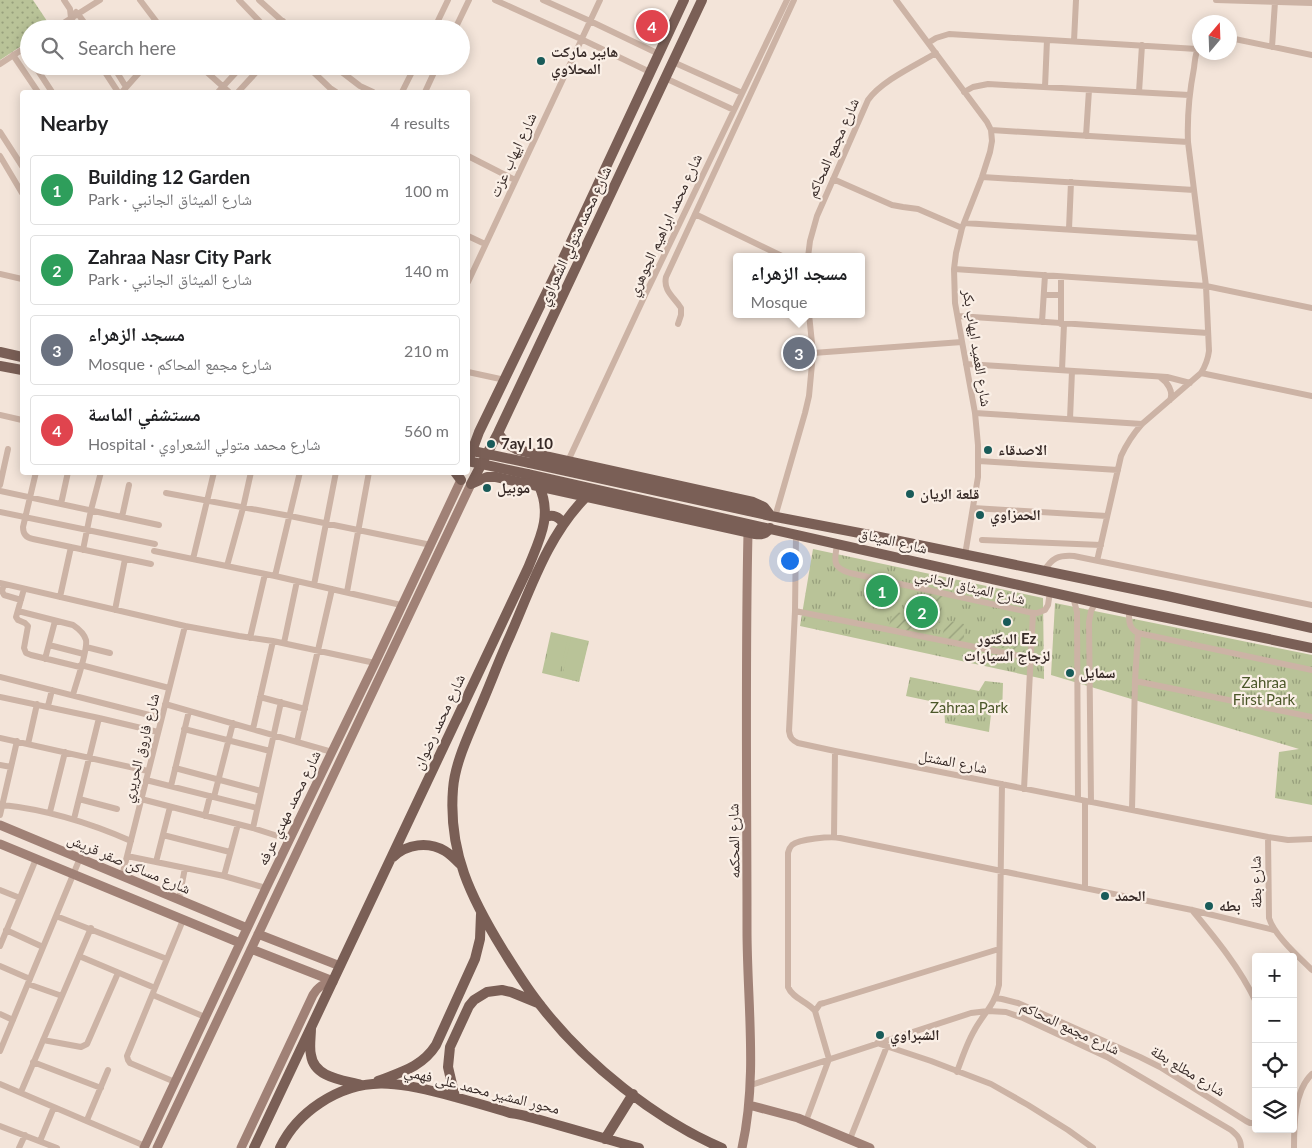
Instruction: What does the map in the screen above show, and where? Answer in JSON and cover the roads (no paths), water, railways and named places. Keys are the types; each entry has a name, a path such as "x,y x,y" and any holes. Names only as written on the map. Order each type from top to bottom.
{"main road":[{"name":"شارع محمد متولي الشعراوي","path":"470,457 479,432 512,367 684,0"},
{"name":"شارع محمد متولي الشعراوي","path":"471,484 536,354 673,62 699,2"},
{"path":"520,348 525,356 532,357 536,354"},
{"path":"0,352 20,357"},
{"path":"512,367 517,364 522,365 525,367 526,373"},
{"path":"0,366 20,370"},
{"path":"470,438 479,432"},
{"name":"شارع الميثاق","path":"498,433 506,443 516,449 753,502 764,507 773,516 839,528 1312,628"},
{"path":"511,480 508,464 516,449"},
{"path":"470,450 773,516"},
{"path":"470,462 770,528"},
{"name":"شارع الميثاق","path":"471,484 492,477 748,533 760,535 770,528 1129,610 1312,648"},
{"name":"شارع محمد رضوان","path":"340,966 528,568 540,538 546,516 545,502 539,486"},
{"name":"شارع محمد رضوان","path":"481,913 460,864 453,825 452,800 455,776 496,667 546,554 563,523 586,497"},
{"path":"546,516 555,516 563,523"},
{"path":"1190,622 1196,613 1194,602"},
{"path":"1218,628 1216,618 1222,608"},
{"path":"390,860 406,848 426,845 446,851 460,864"},
{"path":"481,913 539,1003 592,1062 674,1123 722,1148"},
{"path":"312,1024 310,1053 312,1060 320,1072 327,1075 366,1084 414,1066 427,1058 436,1045 475,959 480,939 481,913"},
{"path":"254,1148 340,966"},
{"path":"455,1097 448,1067 450,1047 469,1006 474,1000 487,992 502,990 539,1003"},
{"name":"محور المشير محمد على فهمي","path":"280,1148 292,1127 302,1117 337,1094 366,1084 392,1083 410,1085 639,1148"},
{"path":"605,1139 633,1094"}],"street":[{"path":"64,0 70,9 78,14 82,20"},
{"path":"68,20 100,0"},
{"path":"140,0 155,20"},
{"path":"239,0 258,20"},
{"path":"259,0 282,20"},
{"path":"438,20 448,0"},
{"path":"459,20 469,0"},
{"path":"495,0 650,72"},
{"path":"543,0 659,54"},
{"name":"شارع ايهاب عزت","path":"470,278 600,0"},
{"name":"شارع محمد ابراهيم الجوهري","path":"568,461 787,0"},
{"path":"678,324 682,312 681,308 668,292 665,282 666,277 794,0"},
{"path":"896,0 991,130 1188,142"},
{"path":"1074,42 1076,0"},
{"path":"1216,0 1312,3"},
{"path":"1272,46 1275,2"},
{"path":"70,9 71,18"},
{"path":"928,43 949,34 1192,47"},
{"path":"1237,39 1312,55"},
{"path":"1045,87 1047,40"},
{"path":"1139,92 1142,45"},
{"path":"0,64 20,52"},
{"name":"شارع مجمع المحاكم","path":"808,253 816,216 871,96 882,85 936,53"},
{"path":"14,56 20,65"},
{"path":"1097,561 1121,456 1127,442 1142,424 1201,373 1208,358 1206,286 1188,142 1187,120 1189,95 1196,60"},
{"path":"673,62 742,93"},
{"path":"27,75 37,90"},
{"path":"41,75 51,90"},
{"path":"109,75 121,90"},
{"path":"116,75 122,90"},
{"path":"123,90 137,75"},
{"path":"208,75 221,90 234,75"},
{"path":"240,90 254,75"},
{"path":"317,75 334,90"},
{"path":"345,75 369,90"},
{"path":"403,90 410,75"},
{"path":"426,90 433,75"},
{"path":"665,78 734,110"},
{"path":"964,92 973,87 988,84 1189,95"},
{"path":"1086,136 1089,90"},
{"name":"شارع العميد ايهاب بكر","path":"965,555 977,485 979,461 975,412 956,303 954,269 958,240 982,177 992,141 991,130"},
{"path":"0,132 20,163"},
{"path":"0,156 20,190"},
{"path":"470,157 515,180"},
{"path":"982,177 1194,190"},
{"path":"833,179 892,205 918,209 963,225 1200,238"},
{"path":"1069,230 1071,182"},
{"path":"695,214 776,253"},
{"path":"470,237 485,244"},
{"path":"954,269 1206,286 1312,308"},
{"path":"0,274 20,279"},
{"path":"1042,322 1045,276"},
{"path":"1061,276 1062,370"},
{"path":"1044,295 1061,295"},
{"path":"958,316 1208,333"},
{"path":"773,516 809,396 812,353 809,318"},
{"path":"812,353 962,342"},
{"path":"966,364 1156,376 1190,382"},
{"path":"1070,419 1072,371"},
{"path":"470,372 505,380"},
{"path":"1201,373 1312,396"},
{"path":"1156,376 1167,384 1172,395 1170,400"},
{"path":"975,412 1142,424"},
{"path":"0,415 20,420"},
{"path":"0,485 8,449"},
{"path":"979,461 1118,470"},
{"path":"35,475 23,530 26,536 151,564"},
{"path":"61,504 67,475"},
{"path":"83,550 100,475"},
{"path":"193,559 213,475"},
{"path":"227,566 250,475"},
{"path":"275,576 299,475"},
{"path":"314,585 335,475"},
{"path":"347,592 368,475"},
{"name":"شارع محمد مهدي عرفه","path":"145,1147 247,928 431,544 460,475"},
{"name":"شارع محمد مهدي عرفه","path":"157,1148 471,484"},
{"path":"122,517 128,485"},
{"path":"0,491 159,525"},
{"path":"166,493 431,544"},
{"path":"973,508 1108,516"},
{"path":"0,512 155,544"},
{"name":"شارع المحكمه","path":"742,1148 751,1085 747,930 746,628 748,533"},
{"name":"شارع المشتل","path":"796,535 796,611 789,732 793,741 1268,837 1288,840 1312,839"},
{"path":"982,540 1101,545"},
{"name":"شارع الميثاق الجانبي","path":"837,544 834,561 837,567 846,571 1037,614 1045,610 1048,605 1050,592"},
{"path":"60,597 70,547"},
{"path":"154,552 275,576 401,606"},
{"path":"1044,571 1048,564 1064,555 1312,605"},
{"path":"115,610 126,559"},
{"path":"250,638 265,574"},
{"path":"284,643 297,581"},
{"path":"21,600 4,595 2,584 185,626 284,643 375,663"},
{"path":"24,588 17,619 27,625 28,628 24,645 24,650 28,654 169,688"},
{"path":"297,742 332,589"},
{"path":"1073,597 1077,612 1085,801"},
{"path":"1085,888 1089,622 1091,611 1096,602"},
{"path":"1129,610 1130,627 1138,633 1312,670"},
{"path":"18,611 73,625 80,630 85,638 85,650 73,695"},
{"path":"796,611 1030,658"},
{"path":"1024,789 1033,613"},
{"path":"45,659 55,621"},
{"name":"شارع فاروق الحريري","path":"122,876 185,626"},
{"path":"1132,810 1138,633"},
{"path":"253,729 273,641"},
{"path":"49,645 110,653"},
{"path":"0,677 162,718"},
{"path":"1135,681 1312,717"},
{"path":"48,706 52,690"},
{"path":"0,697 48,706 158,732"},
{"path":"260,697 305,709"},
{"path":"253,828 281,702"},
{"path":"28,744 37,704"},
{"path":"165,704 332,752"},
{"path":"170,786 189,711"},
{"path":"74,819 99,718"},
{"path":"205,816 218,779 233,723"},
{"path":"184,729 270,751"},
{"path":"0,738 148,771"},
{"path":"0,815 17,742"},
{"path":"834,837 835,751"},
{"path":"50,812 65,752"},
{"path":"0,764 11,767"},
{"path":"175,768 261,791"},
{"path":"146,780 257,808"},
{"path":"957,1072 973,1032 996,998 999,985 1002,784"},
{"path":"79,799 117,809"},
{"path":"141,799 253,828 290,840"},
{"path":"3,805 50,812 92,825 130,841"},
{"path":"156,862 170,807"},
{"path":"224,876 238,824"},
{"name":"شارع مساكن صقر قريش","path":"0,825 247,928"},
{"path":"163,835 230,852"},
{"path":"806,1121 829,1059 815,1011 790,992 788,987 788,853 790,846 797,843 822,837 834,837 1192,910 1274,930 1312,970"},
{"name":"شارع بطة","path":"1268,837 1269,918 1274,930"},
{"name":"شارع مساكن صقر قريش","path":"0,844 240,944"},
{"path":"127,856 224,876 273,890 276,897"},
{"path":"0,1051 80,858"},
{"path":"0,946 36,859"},
{"path":"178,900 185,868"},
{"path":"274,872 276,878 279,881 283,881"},
{"path":"0,890 20,898"},
{"path":"1192,910 1234,963 1254,998"},
{"path":"56,916 167,959"},
{"path":"175,1082 130,1063 128,1056 183,920"},
{"path":"21,1092 91,928"},
{"path":"6,930 43,947"},
{"path":"258,934 340,966"},
{"path":"251,949 333,982"},
{"path":"815,1011 824,1002 999,949"},
{"path":"79,956 118,973 205,1017"},
{"path":"0,966 62,996"},
{"path":"43,1040 81,1047 87,1044 118,973"},
{"path":"241,1148 313,995 320,986 333,982"},
{"name":"شارع مطلع بطة","path":"996,998 1018,1003 1120,1047 1160,1067 1246,1121 1252,1123"},
{"name":"شارع مجمع المحاكم","path":"751,1085 971,1013 988,1011 1006,1012 1107,1057 1231,1130 1238,1135 1241,1143 1240,1148"},
{"path":"0,1014 13,1020"},
{"path":"877,1043 991,1084 1068,1130 1093,1148"},
{"path":"850,1140 887,1046"},
{"path":"34,1062 101,1088"},
{"path":"88,1120 108,1070"},
{"path":"1294,1148 1294,1123 1298,1102 1307,1079 1312,1074"},
{"path":"0,1084 88,1120 145,1147"},
{"path":"749,1105 806,1121 870,1148"},
{"path":"40,1141 54,1106"},
{"path":"0,1126 57,1148"},
{"path":"19,1148 25,1135"}],"place":[{"name":"مستشفي الماسة","path":"652,26"},
{"name":"هايبر ماركت المحلاوي","path":"541,61"},
{"name":"مسجد الزهراء","path":"799,353"},
{"name":"7ay l 10","path":"491,444"},
{"name":"الاصدقاء","path":"988,450"},
{"name":"موبيل","path":"487,488"},
{"name":"قلعة الريان","path":"910,494"},
{"name":"الحمزاوي","path":"980,515"},
{"name":"Building 12 Garden","path":"882,591"},
{"name":"Zahraa Nasr City Park","path":"922,612"},
{"name":"الدكتور Ez لزجاج السيارات","path":"1007,622"},
{"name":"سمايل","path":"1070,673"},
{"name":"الحمد","path":"1105,896"},
{"name":"بطه","path":"1209,906"},
{"name":"الشبراوي","path":"880,1035"}],"park label":[{"name":"Zahraa First Park","path":"1264,692"},
{"name":"Zahraa Park","path":"969,708"}]}
